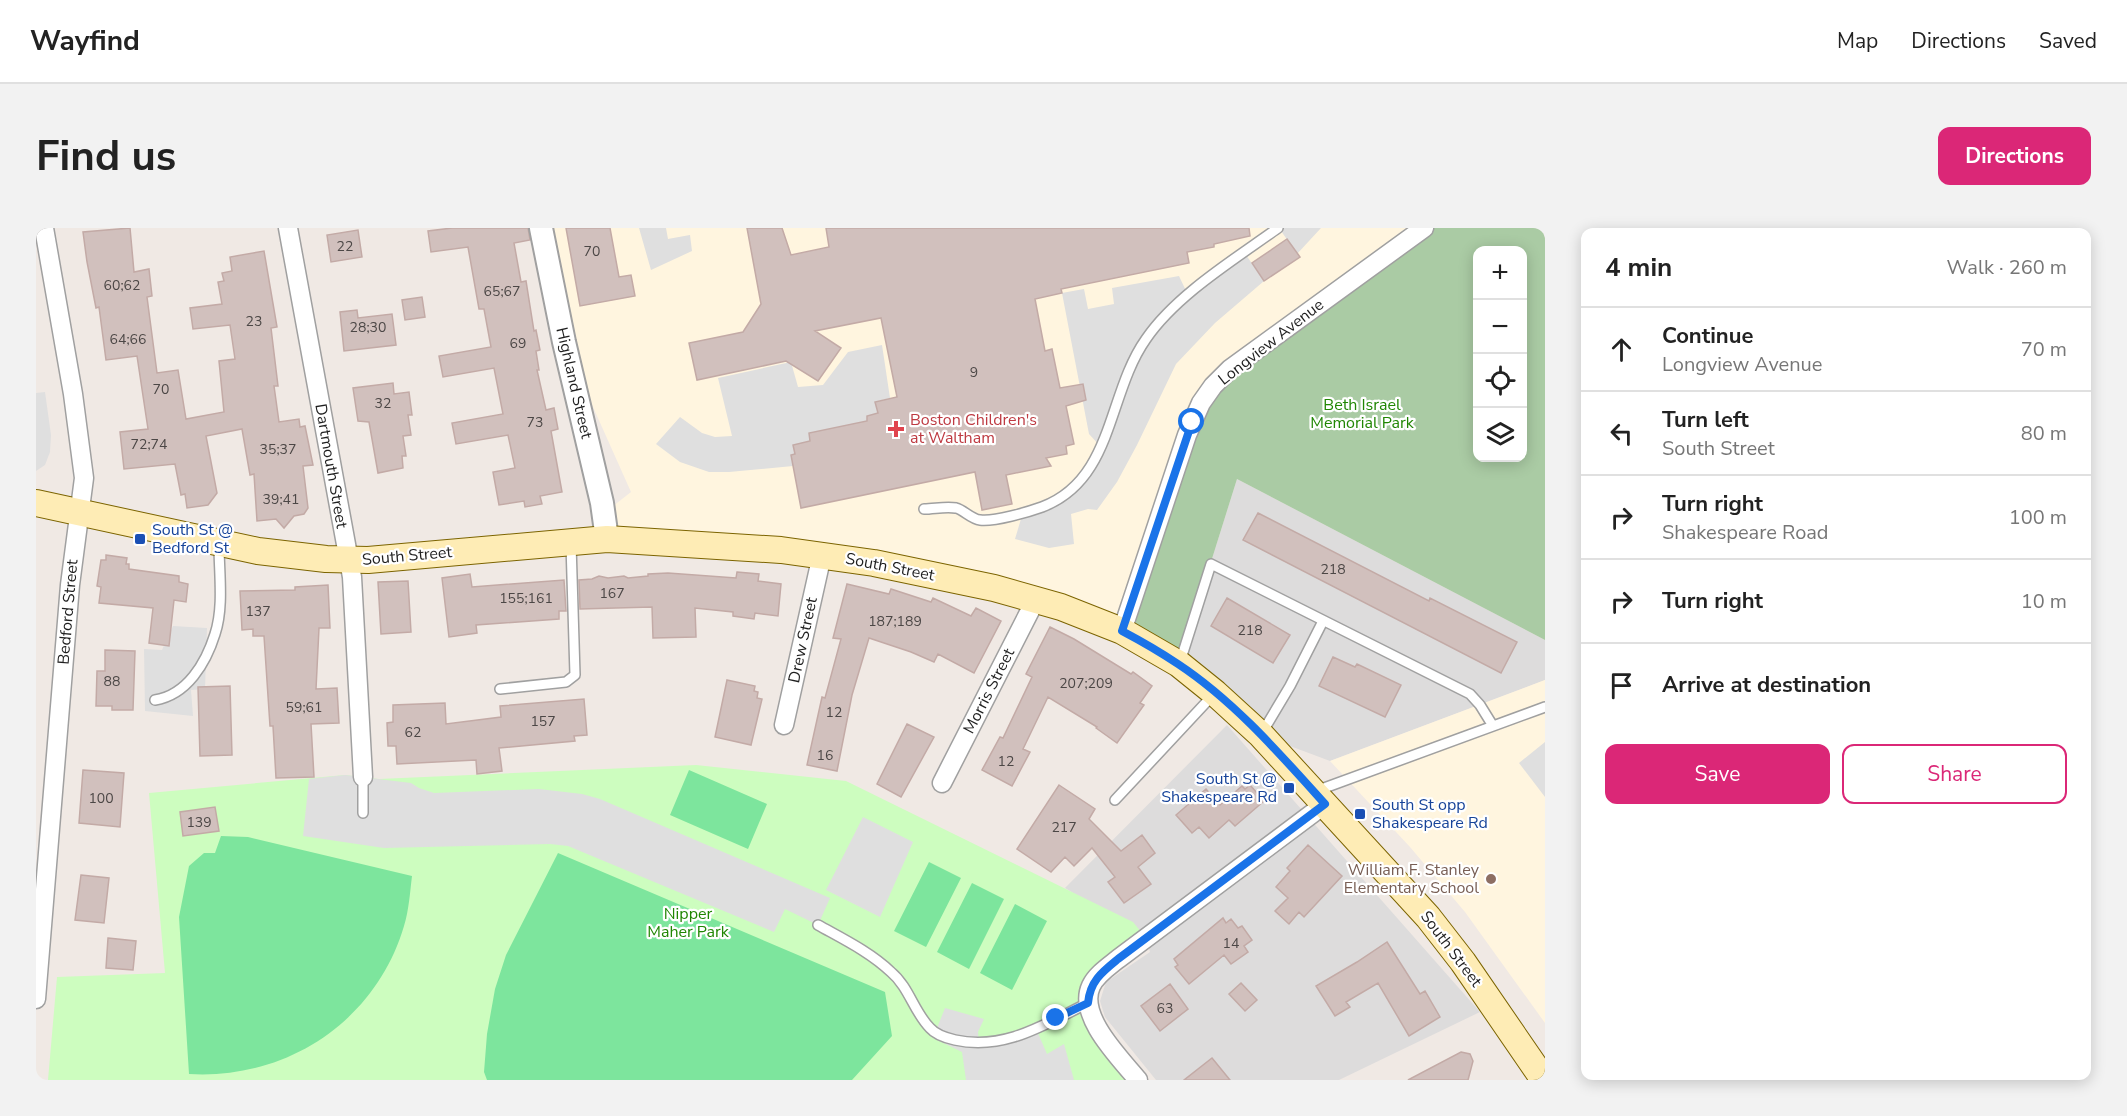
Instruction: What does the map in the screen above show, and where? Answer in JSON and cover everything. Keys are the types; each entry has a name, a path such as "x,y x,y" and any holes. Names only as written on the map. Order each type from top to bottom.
{"main road":[{"name":"South Street","path":"36,503 219,543 286,555 349,561 607,539 712,545 822,555 935,575 1036,599 1079,613 1122,631 1179,664 1261,735 1428,917 1463,962 1544,1080"}],"street":[{"name":"Bedford Street","path":"36,999 70,585 84,478 83,460 44,228"},
{"name":"Dartmouth Street","path":"288,228 349,561 353,592 363,777"},
{"name":"Highland Street","path":"541,228 564,342 602,503 607,539"},
{"name":"Longview Avenue","path":"1122,631 1187,435 1201,403 1213,386 1230,369 1424,228"},
{"name":"Drew Street","path":"784,725 822,555"},
{"name":"Morris Street","path":"942,783 1036,599"},
{"path":"1137,1080 1096,1026 1088,1003 1090,988 1100,974 1319,798"}],"lane":[{"path":"924,509 956,508 976,519 989,520 1043,507 1071,490 1086,475 1101,447 1126,378 1146,338 1179,304 1212,275 1278,228"},
{"path":"500,689 566,682 575,675 571,542"},
{"path":"155,700 176,694 191,681 215,633 219,606 219,543"},
{"path":"1179,664 1211,564 1470,694 1480,705 1492,726"},
{"path":"1261,735 1290,686 1323,621"},
{"path":"1115,800 1215,693"},
{"path":"1319,798 1492,726 1545,707"},
{"path":"363,777 363,813"},
{"path":"818,925 863,951 893,973 931,1030 948,1038 988,1043 1016,1038 1088,1003"}],"shaded area":[{"name":"Boston Children's at Waltham","path":"541,228 1424,228 1122,631 994,588 607,539 603,514 631,492 564,342"},
{"path":"639,228 666,228 668,239 690,235 692,251 651,270"},
{"path":"1279,228 1321,228 1297,254"},
{"path":"1244,252 1264,281 1215,323 1176,364 1117,482 1097,510 1088,509 1071,514 1074,544 1049,548 1015,539 1023,512 1071,490 1101,447 1089,434 1062,293 1084,289 1088,309 1114,304 1112,288 1179,276 1188,295"},
{"path":"882,345 890,398 875,402 878,413 867,416 868,424 809,433 810,441 793,445 795,454 791,456 793,466 709,472 680,462 656,444 680,417 702,433 715,437 732,436 718,378 791,362 798,387 823,385 848,352"},
{"path":"45,392 51,435 50,452 45,465 36,471 36,393"},
{"path":"1237,479 1545,640 1545,680 1330,761 1261,735 1179,664"},
{"path":"173,626 207,628 205,689 191,690 193,716 145,711 144,649 162,650"},
{"name":"William F. Stanley Elementary School","path":"1545,680 1545,1023 1465,912 1410,847 1330,761"},
{"path":"1227,725 1480,1012 1339,1080 1156,1080 1105,1017 1100,1001 1106,982 1150,952 1146,938 1065,888"},
{"path":"1545,742 1545,797 1519,763"},
{"path":"345,775 411,783 434,793 539,789 582,794 600,799 830,898 818,925 785,909 774,932 568,846 550,844 384,848 303,836 309,779"},
{"path":"863,817 913,842 880,917 826,890"},
{"path":"945,1008 984,1019 978,1032 979,1042 1018,1032 1034,1024 1047,1054 1064,1044 1074,1080 966,1080 962,1052 933,1038"}],"green space":[{"name":"Beth Israel Memorial Park","path":"1424,228 1545,228 1545,640 1237,479 1179,664 1122,631 1201,403"},
{"name":"Nipper Maher Park","path":"696,765 846,781 1133,922 1146,938 1088,995 1133,1080 48,1080 57,977 165,973 149,793 345,775 379,779"},
{"path":"689,770 767,804 748,849 670,815"},
{"path":"221,836 248,837 412,876 409,901 404,926 391,960 372,990 350,1016 323,1038 293,1055 260,1067 225,1073 189,1074 179,917 189,866 204,853 215,853"},
{"path":"558,853 885,992 892,1036 852,1080 487,1080 484,1072 487,1034 495,989 506,955"},
{"path":"929,862 961,878 926,947 894,931"},
{"path":"972,883 1004,899 969,969 937,952"},
{"path":"1015,904 1047,921 1012,990 980,973"}],"building":[{"path":"130,228 134,272 149,269 152,296 147,297 157,373 178,370 186,419 224,412 219,361 235,359 230,325 193,329 190,308 222,304 218,282 224,281 222,273 232,271 230,257 264,251 277,327 271,328 278,386 274,386 279,422 299,419 300,427 305,426 313,465 303,466 308,508 304,514 294,516 284,528 276,519 257,521 254,474 250,475 242,429 206,436 217,493 208,505 187,508 185,494 181,495 175,464 124,469 120,432 148,429 137,356 106,360 99,307 96,308 83,232"},
{"path":"452,228 528,228 530,240 514,243 521,282 526,281 534,331 536,330 540,350 536,351 539,370 537,370 546,410 554,408 558,429 551,431 562,492 540,496 542,504 525,507 524,501 499,505 493,472 515,468 508,435 456,444 452,423 503,414 494,368 443,377 439,356 491,347 484,309 479,309 468,247 431,252 428,231"},
{"path":"566,228 610,228 619,277 631,275 635,296 580,306"},
{"name":"Boston Children's at Waltham","path":"747,228 782,228 791,255 829,247 826,228 1249,228 1250,236 1214,244 1214,247 1187,252 1189,263 1061,289 1062,293 1035,299 1045,351 1052,349 1060,388 1083,384 1086,400 1066,406 1074,444 1066,446 1067,454 1046,458 1051,466 1006,475 1012,504 982,510 975,472 801,508 791,455 795,454 793,445 810,441 809,433 867,421 867,416 878,413 875,402 897,397 881,318 815,331 841,348 818,381 786,361 697,380 689,343 743,332 761,304"},
{"path":"358,230 362,257 331,262 327,235"},
{"path":"1287,239 1300,257 1264,281 1252,263"},
{"path":"422,297 425,317 405,320 402,300"},
{"path":"357,310 358,318 392,314 396,345 344,351 340,312"},
{"path":"393,383 394,394 409,392 412,415 408,415 411,435 403,436 406,456 402,456 403,468 378,473 369,422 358,421 353,388"},
{"path":"1258,513 1429,601 1430,598 1517,642 1501,673 1243,540"},
{"path":"106,555 127,558 126,564 129,564 129,569 179,576 179,582 188,584 186,602 174,600 169,646 149,643 153,608 99,603 101,587 97,586 101,560 106,560"},
{"path":"737,572 759,574 758,581 781,584 778,616 755,613 754,619 733,616 733,612 695,608 696,637 653,638 652,607 580,609 579,580 599,576 628,578 668,573 736,578"},
{"path":"470,574 472,587 564,580 566,611 559,611 559,619 476,625 477,633 449,637 442,578"},
{"path":"408,581 411,632 381,634 378,582"},
{"path":"847,584 889,594 891,589 931,602 933,598 971,616 976,608 1001,621 974,673 938,654 934,662 869,638 852,695 837,771 807,765 822,697 825,698 841,639 833,638"},
{"path":"328,585 330,628 319,628 316,689 337,688 339,723 311,724 314,777 276,778 264,636 253,636 253,629 242,630 240,591 295,590 295,587"},
{"path":"1227,598 1290,635 1273,663 1211,626"},
{"path":"1050,627 1131,674 1133,672 1152,686 1140,703 1144,705 1117,743 1097,727 1048,697 1023,749 1030,752 1012,786 982,770 1000,737 1003,738 1032,677 1026,674"},
{"path":"105,650 135,651 133,710 112,710 112,706 96,706 97,671 105,671"},
{"path":"1333,657 1355,667 1357,664 1401,685 1385,717 1319,686"},
{"path":"727,680 755,686 754,691 758,692 757,698 762,699 751,745 715,737"},
{"path":"230,686 232,755 200,756 198,687"},
{"path":"584,699 587,735 574,736 575,741 499,748 502,771 477,774 476,760 397,764 396,746 388,746 387,723 393,722 393,705 445,703 446,724 501,717 500,706"},
{"path":"907,724 934,737 901,797 877,784"},
{"path":"83,770 124,773 120,827 79,823"},
{"path":"1059,785 1095,809 1089,819 1121,851 1142,835 1155,853 1138,867 1151,884 1124,903 1108,882 1115,877 1092,848 1074,866 1065,857 1051,872 1017,849"},
{"path":"1250,785 1264,801 1235,826 1229,820 1209,838 1199,827 1192,833 1176,815 1206,789 1220,805 1242,786 1245,789"},
{"path":"215,807 219,831 183,836 180,812"},
{"path":"1308,845 1342,876 1304,917 1299,912 1289,924 1275,911 1288,898 1276,887 1290,871 1287,868"},
{"path":"81,875 109,878 104,923 75,920"},
{"path":"1223,918 1226,923 1231,919 1238,928 1242,926 1252,940 1244,946 1248,952 1231,964 1224,955 1189,984 1175,967 1178,965 1174,959"},
{"path":"108,938 136,941 133,970 106,968"},
{"path":"1387,942 1420,994 1425,991 1440,1017 1409,1036 1378,983 1346,1002 1350,1007 1335,1016 1316,986"},
{"path":"1241,983 1257,1000 1245,1011 1229,994"},
{"path":"1170,984 1188,1009 1160,1031 1141,1006"},
{"path":"1461,1052 1470,1054 1473,1061 1468,1080 1408,1080"},
{"path":"1212,1058 1230,1080 1184,1080"}],"place":[{"name":"Boston Children's at Waltham","path":"896,429"},
{"name":"South St @ Bedford St","path":"140,539"},
{"name":"South St @ Shakespeare Rd","path":"1289,788"},
{"name":"South St opp Shakespeare Rd","path":"1360,814"},
{"name":"William F. Stanley Elementary School","path":"1491,879"}],"route":[{"path":"1056,1018 1088,1003 1090,988 1100,974 1325,804 1251,724 1215,693 1179,664 1122,631 1192,422"}]}
